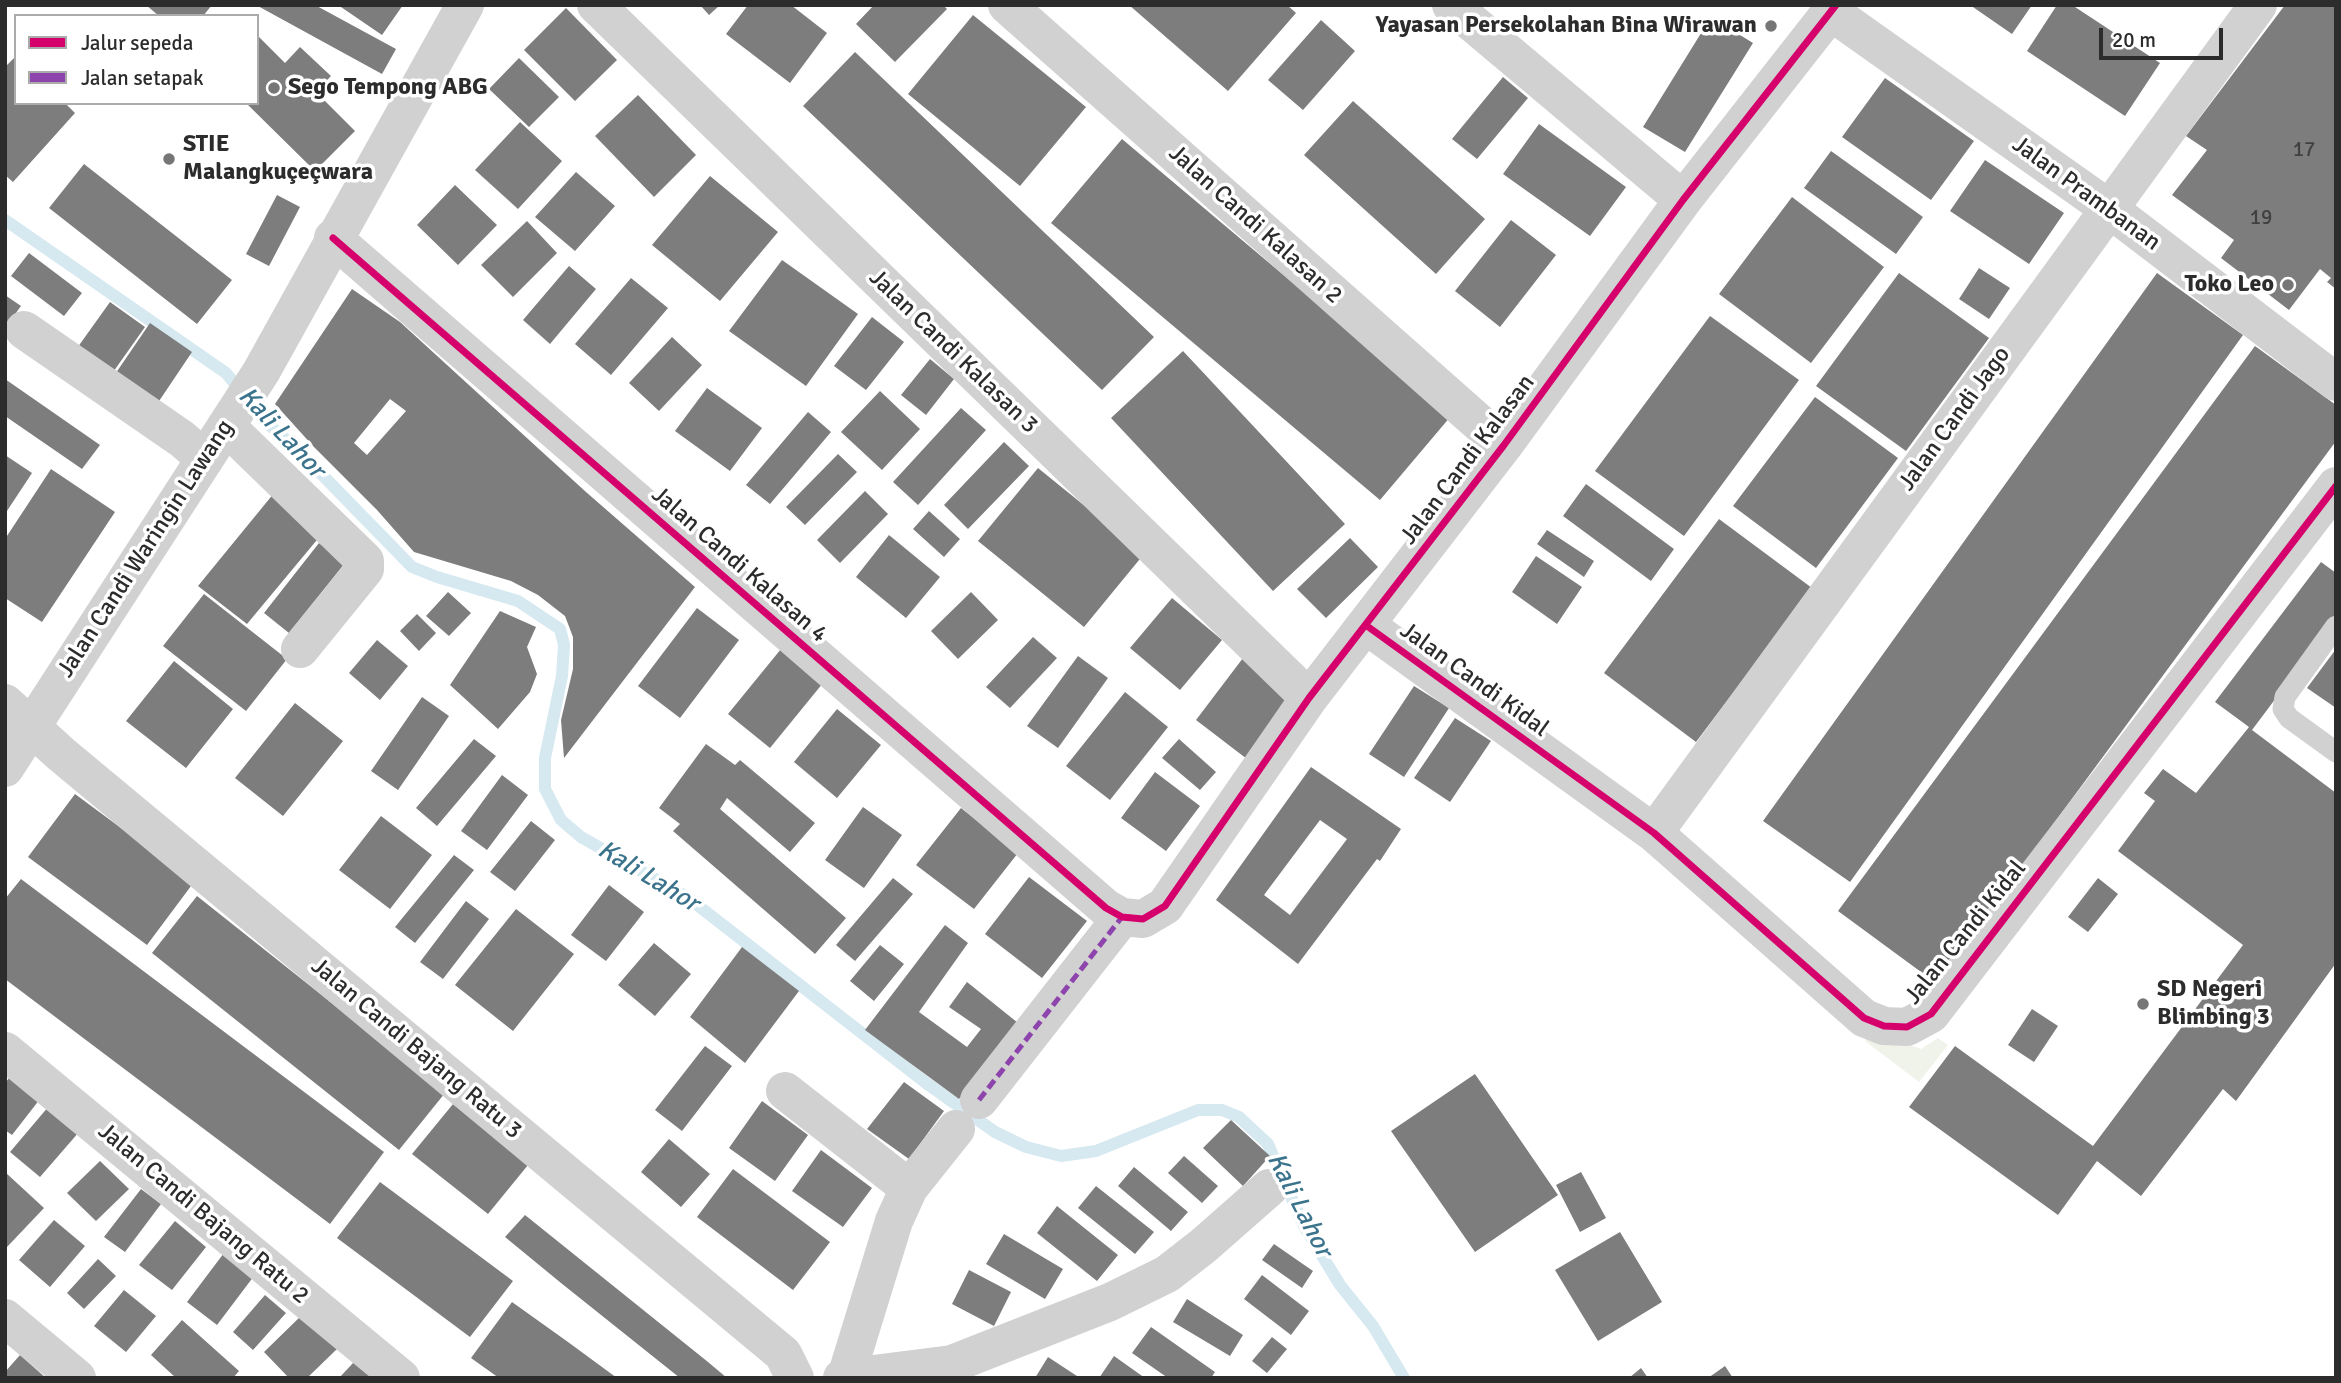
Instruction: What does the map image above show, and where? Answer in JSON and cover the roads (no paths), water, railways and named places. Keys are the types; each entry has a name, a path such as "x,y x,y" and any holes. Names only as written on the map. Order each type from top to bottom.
{"street":[{"name":"Jalan Candi Waringin Lawang","path":"5,768 18,715 205,459 261,372 333,238 465,5"},
{"name":"Jalan Candi Kalasan 3","path":"596,5 1309,698"},
{"name":"Jalan Candi Kalasan 2","path":"1007,5 1504,445"},
{"path":"1451,5 1683,200"},
{"name":"Jalan Candi Jago","path":"1654,833 2258,5"},
{"name":"Jalan Candi Kalasan","path":"1122,917 1143,919 1165,906 1309,698 1504,445 1683,200 1834,9"},
{"name":"Jalan Prambanan","path":"1834,9 2108,208 2336,382"},
{"name":"Jalan Candi Kalasan 4","path":"333,238 1106,908 1122,917"},
{"path":"24,330 182,439 205,459"},
{"path":"233,415 365,561 365,569 300,649"},
{"name":"Jalan Candi Kidal","path":"1367,626 1654,833 1864,1018 1897,1028 1922,1020 1931,1014 2334,492"},
{"name":"Jalan Candi Bajang Ratu 3","path":"18,715 783,1354 795,1378"},
{"path":"1122,917 909,1188 894,1221 844,1378 952,1364 1110,1302 1167,1274 1203,1247 1269,1188"},
{"name":"Jalan Candi Bajang Ratu 2","path":"5,1051 401,1378"},
{"path":"785,1091 909,1188"},
{"path":"5,1318 77,1378"}],"lane":[{"path":"2336,626 2285,696 2283,709 2289,718 2336,751"}],"waterway":[{"name":"Kali Lahor","path":"5,220 226,373 267,423 297,449 412,567 518,601 560,629 564,645 562,676 545,758 545,789 561,820 581,837 687,897 926,1083 995,1132 1026,1147 1061,1156 1096,1151 1198,1110 1222,1110 1239,1117 1268,1144 1304,1226 1340,1285 1373,1326 1404,1378"}],"place":[{"name":"Yayasan Persekolahan Bina Wirawan","path":"1771,26"},
{"name":"Sego Tempong ABG","path":"274,88"},
{"name":"STIE Malangkuçeçwara","path":"169,159"},
{"name":"Toko Leo","path":"2288,285"},
{"name":"SD Negeri Blimbing 3","path":"2143,1004"}]}
